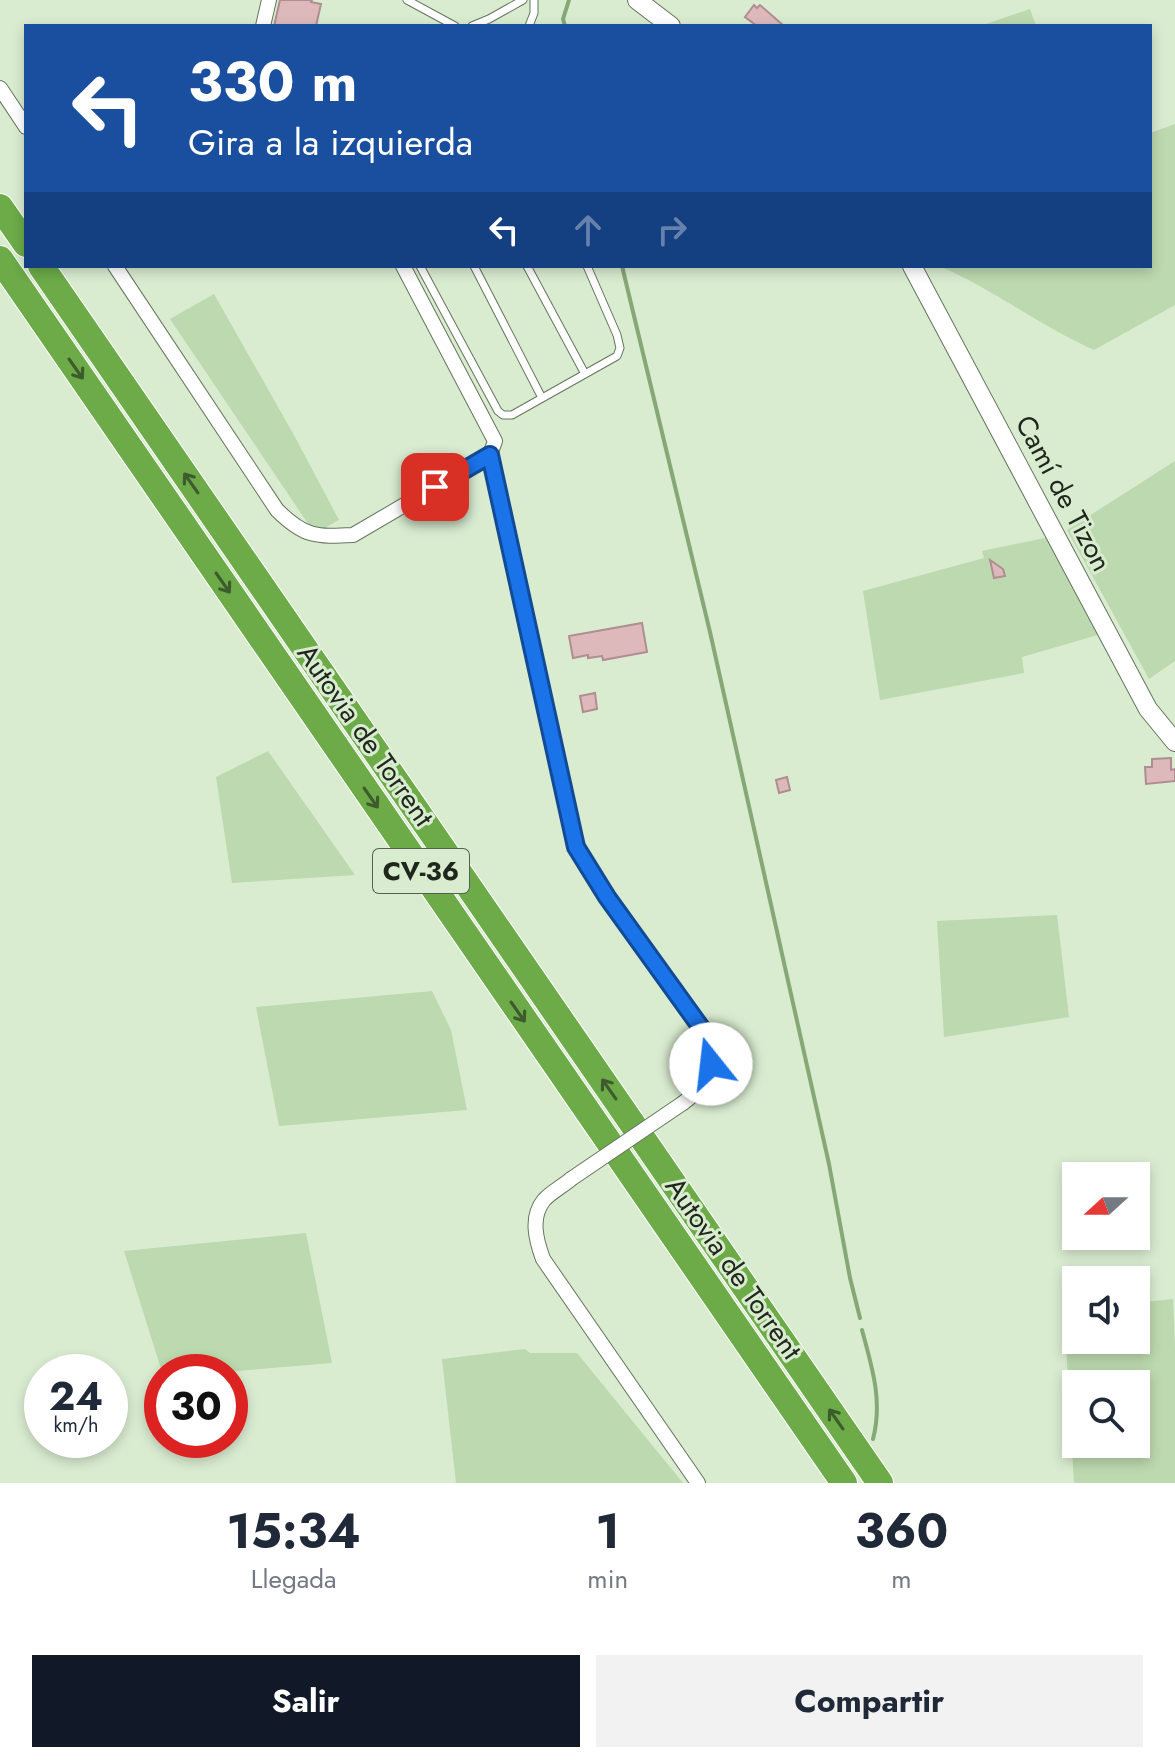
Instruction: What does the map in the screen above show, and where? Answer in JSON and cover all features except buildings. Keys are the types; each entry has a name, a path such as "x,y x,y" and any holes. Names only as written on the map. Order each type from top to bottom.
{"highway":[{"path":"0,207 24,241"},
{"name":"Autovia de Torrent","path":"0,261 844,1483"},
{"name":"Autovia de Torrent","path":"42,268 880,1483"}],"street":[{"path":"263,24 269,0"},
{"path":"637,0 668,24"},
{"path":"0,88 24,124"},
{"path":"116,268 277,510 290,523 307,533 327,537 353,535 490,455"},
{"path":"404,268 495,441 490,455 576,847 607,897 702,1029 710,1047 711,1064 706,1082 696,1094 571,1179 543,1202 535,1221 537,1243 543,1259 698,1483"},
{"name":"Camí de Tizon","path":"913,268 1148,709 1175,742"}],"lane":[{"path":"407,0 451,24"},
{"path":"502,0 513,6"},
{"path":"476,24 523,0"},
{"path":"530,24 534,0"},
{"path":"421,268 498,411 503,415 512,415 617,356 620,348 617,335 588,268"},
{"path":"475,268 542,398"},
{"path":"528,268 585,374"}],"green space":[{"path":"1030,9 1035,24 986,24"},
{"path":"1175,124 1175,305 1094,350 943,268 1152,268 1152,132"},
{"path":"214,294 339,520 321,530 311,528 170,319"},
{"path":"1175,461 1175,661 1149,679 1067,530"},
{"path":"1050,537 1101,634 1022,657 1024,673 880,700 863,591 984,558 982,551"},
{"path":"268,751 355,875 232,883 216,777"},
{"path":"1057,915 1069,1017 944,1037 937,921"},
{"path":"432,991 451,1030 467,1110 279,1126 256,1007"},
{"path":"306,1233 332,1363 248,1370 248,1354 156,1354 124,1251"},
{"path":"1173,1299 1175,1483 1074,1483 1073,1458 1150,1458 1150,1370 1067,1370 1067,1354 1150,1354 1150,1301"},
{"path":"525,1349 530,1353 577,1353 683,1483 456,1483 442,1359"}],"waterway":[{"path":"564,24 569,0"},
{"path":"622,268 710,632 829,1164 860,1318"},
{"path":"862,1330 877,1398 873,1439"}],"route":[{"path":"435,487 490,455 576,847 607,897 702,1029 710,1047 711,1064"}]}
